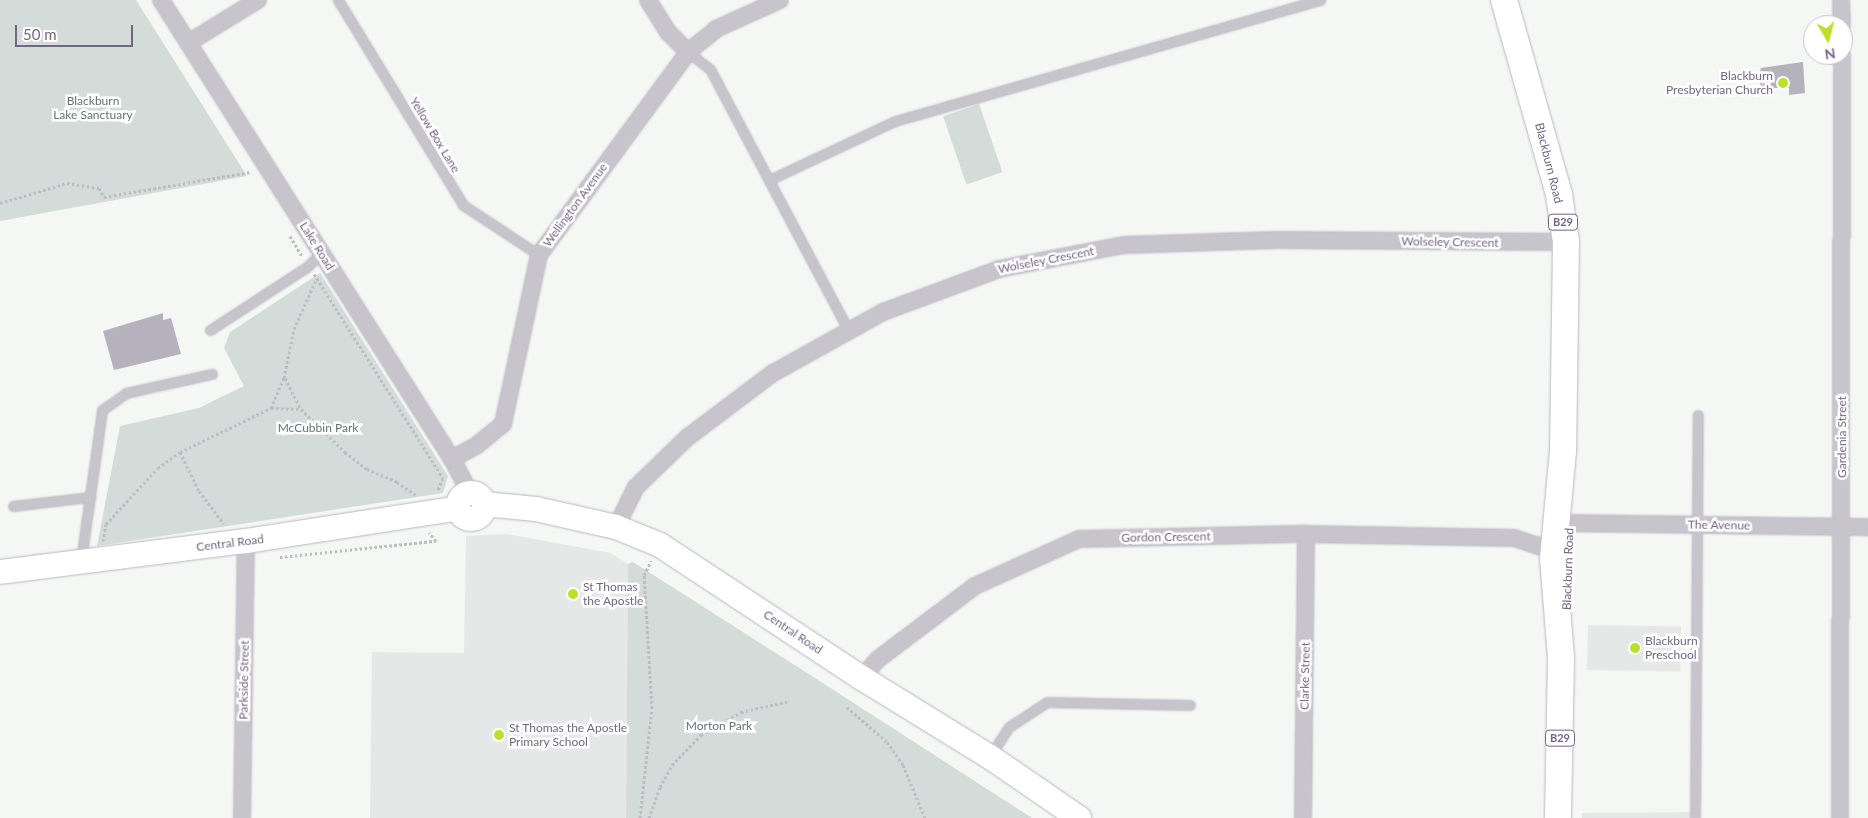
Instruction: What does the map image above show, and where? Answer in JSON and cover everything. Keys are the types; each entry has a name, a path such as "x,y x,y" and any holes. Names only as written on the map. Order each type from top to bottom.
{"main road":[{"name":"Blackburn Road","path":"1504,0 1559,195 1566,242 1563,451 1558,531 1561,658 1558,818"},
{"name":"Blackburn Road","path":"1558,531 1569,596 1561,658"}],"street":[{"name":"Lake Road","path":"161,0 452,459 471,502"},
{"path":"188,43 258,0"},
{"path":"648,0 668,32 688,52"},
{"name":"Wellington Avenue","path":"452,459 477,446 503,424 539,255 688,52 716,29 780,0"},
{"path":"1842,0 1842,15"},
{"name":"Gardenia Street","path":"1840,818 1843,527 1842,65"},
{"name":"Wolseley Crescent","path":"616,527 636,487 688,437 773,373 882,312 999,268 1124,245 1276,240 1566,242"},
{"name":"Central Road","path":"0,572 81,560 246,551 418,517 471,502 536,509 616,527 660,545 862,678 990,757 1079,818"},
{"name":"The Avenue","path":"1558,531 1698,525 1868,527"},
{"name":"Gordon Crescent","path":"1514,538 1536,544 1558,531"},
{"name":"Gordon Crescent","path":"862,678 877,660 975,586 1079,539 1306,534 1514,538 1558,531"},
{"name":"Clarke Street","path":"1303,818 1306,534"},
{"name":"Parkside Street","path":"242,818 246,551"}],"lane":[{"name":"Yellow Box Lane","path":"338,0 463,205 539,255"},
{"path":"769,180 896,121 1320,0"},
{"path":"688,52 710,69 849,331"},
{"path":"210,330 308,266 321,253"},
{"path":"81,560 102,410 126,392 212,374"},
{"path":"1695,818 1698,414"},
{"path":"13,506 90,498"},
{"path":"990,757 1009,727 1047,702 1190,705"}],"path":[{"path":"244,163 254,179"},
{"path":"0,203 67,183 99,188 104,197 250,172"},
{"path":"289,234 443,478 441,489 434,492"},
{"path":"271,408 284,378 294,329 317,279"},
{"path":"284,378 300,409 344,452 367,469 397,482 421,499 425,495"},
{"path":"102,547 106,524 158,468 180,452 271,408 300,409"},
{"path":"180,452 199,491 226,528"},
{"path":"246,551 436,541 418,517"},
{"path":"640,818 652,708 644,575 660,545"},
{"path":"648,818 672,765 701,735 740,712 790,701"},
{"path":"847,708 887,742 903,765 925,818"}],"shaded area":[{"name":"St Thomas the Apostle Primary School","path":"506,534 611,553 628,564 626,818 370,818 372,652 464,653 466,536"},
{"name":"Blackburn Preschool","path":"1588,625 1681,627 1680,672 1587,670"},
{"path":"1699,812 1699,818 1582,818 1582,813"}],"green space":[{"name":"Blackburn Lake Sanctuary","path":"0,0 136,0 247,176 0,221"},
{"path":"979,104 1002,172 967,184 943,116"},
{"name":"McCubbin Park","path":"320,273 448,476 443,493 97,546 120,426 199,408 244,386 224,348 230,332"},
{"name":"Morton Park","path":"633,562 1032,818 626,818 628,564"}],"building":[{"name":"Blackburn Presbyterian Church","path":"1803,62 1805,93 1789,95 1789,88 1762,88 1758,78 1761,68"},
{"path":"163,313 163,320 171,318 181,354 114,370 103,331"}],"place":[{"name":"Blackburn Presbyterian Church","path":"1783,83"},
{"name":"St Thomas the Apostle","path":"573,594"},
{"name":"Blackburn Preschool","path":"1635,648"},
{"name":"St Thomas the Apostle Primary School","path":"499,735"}]}
